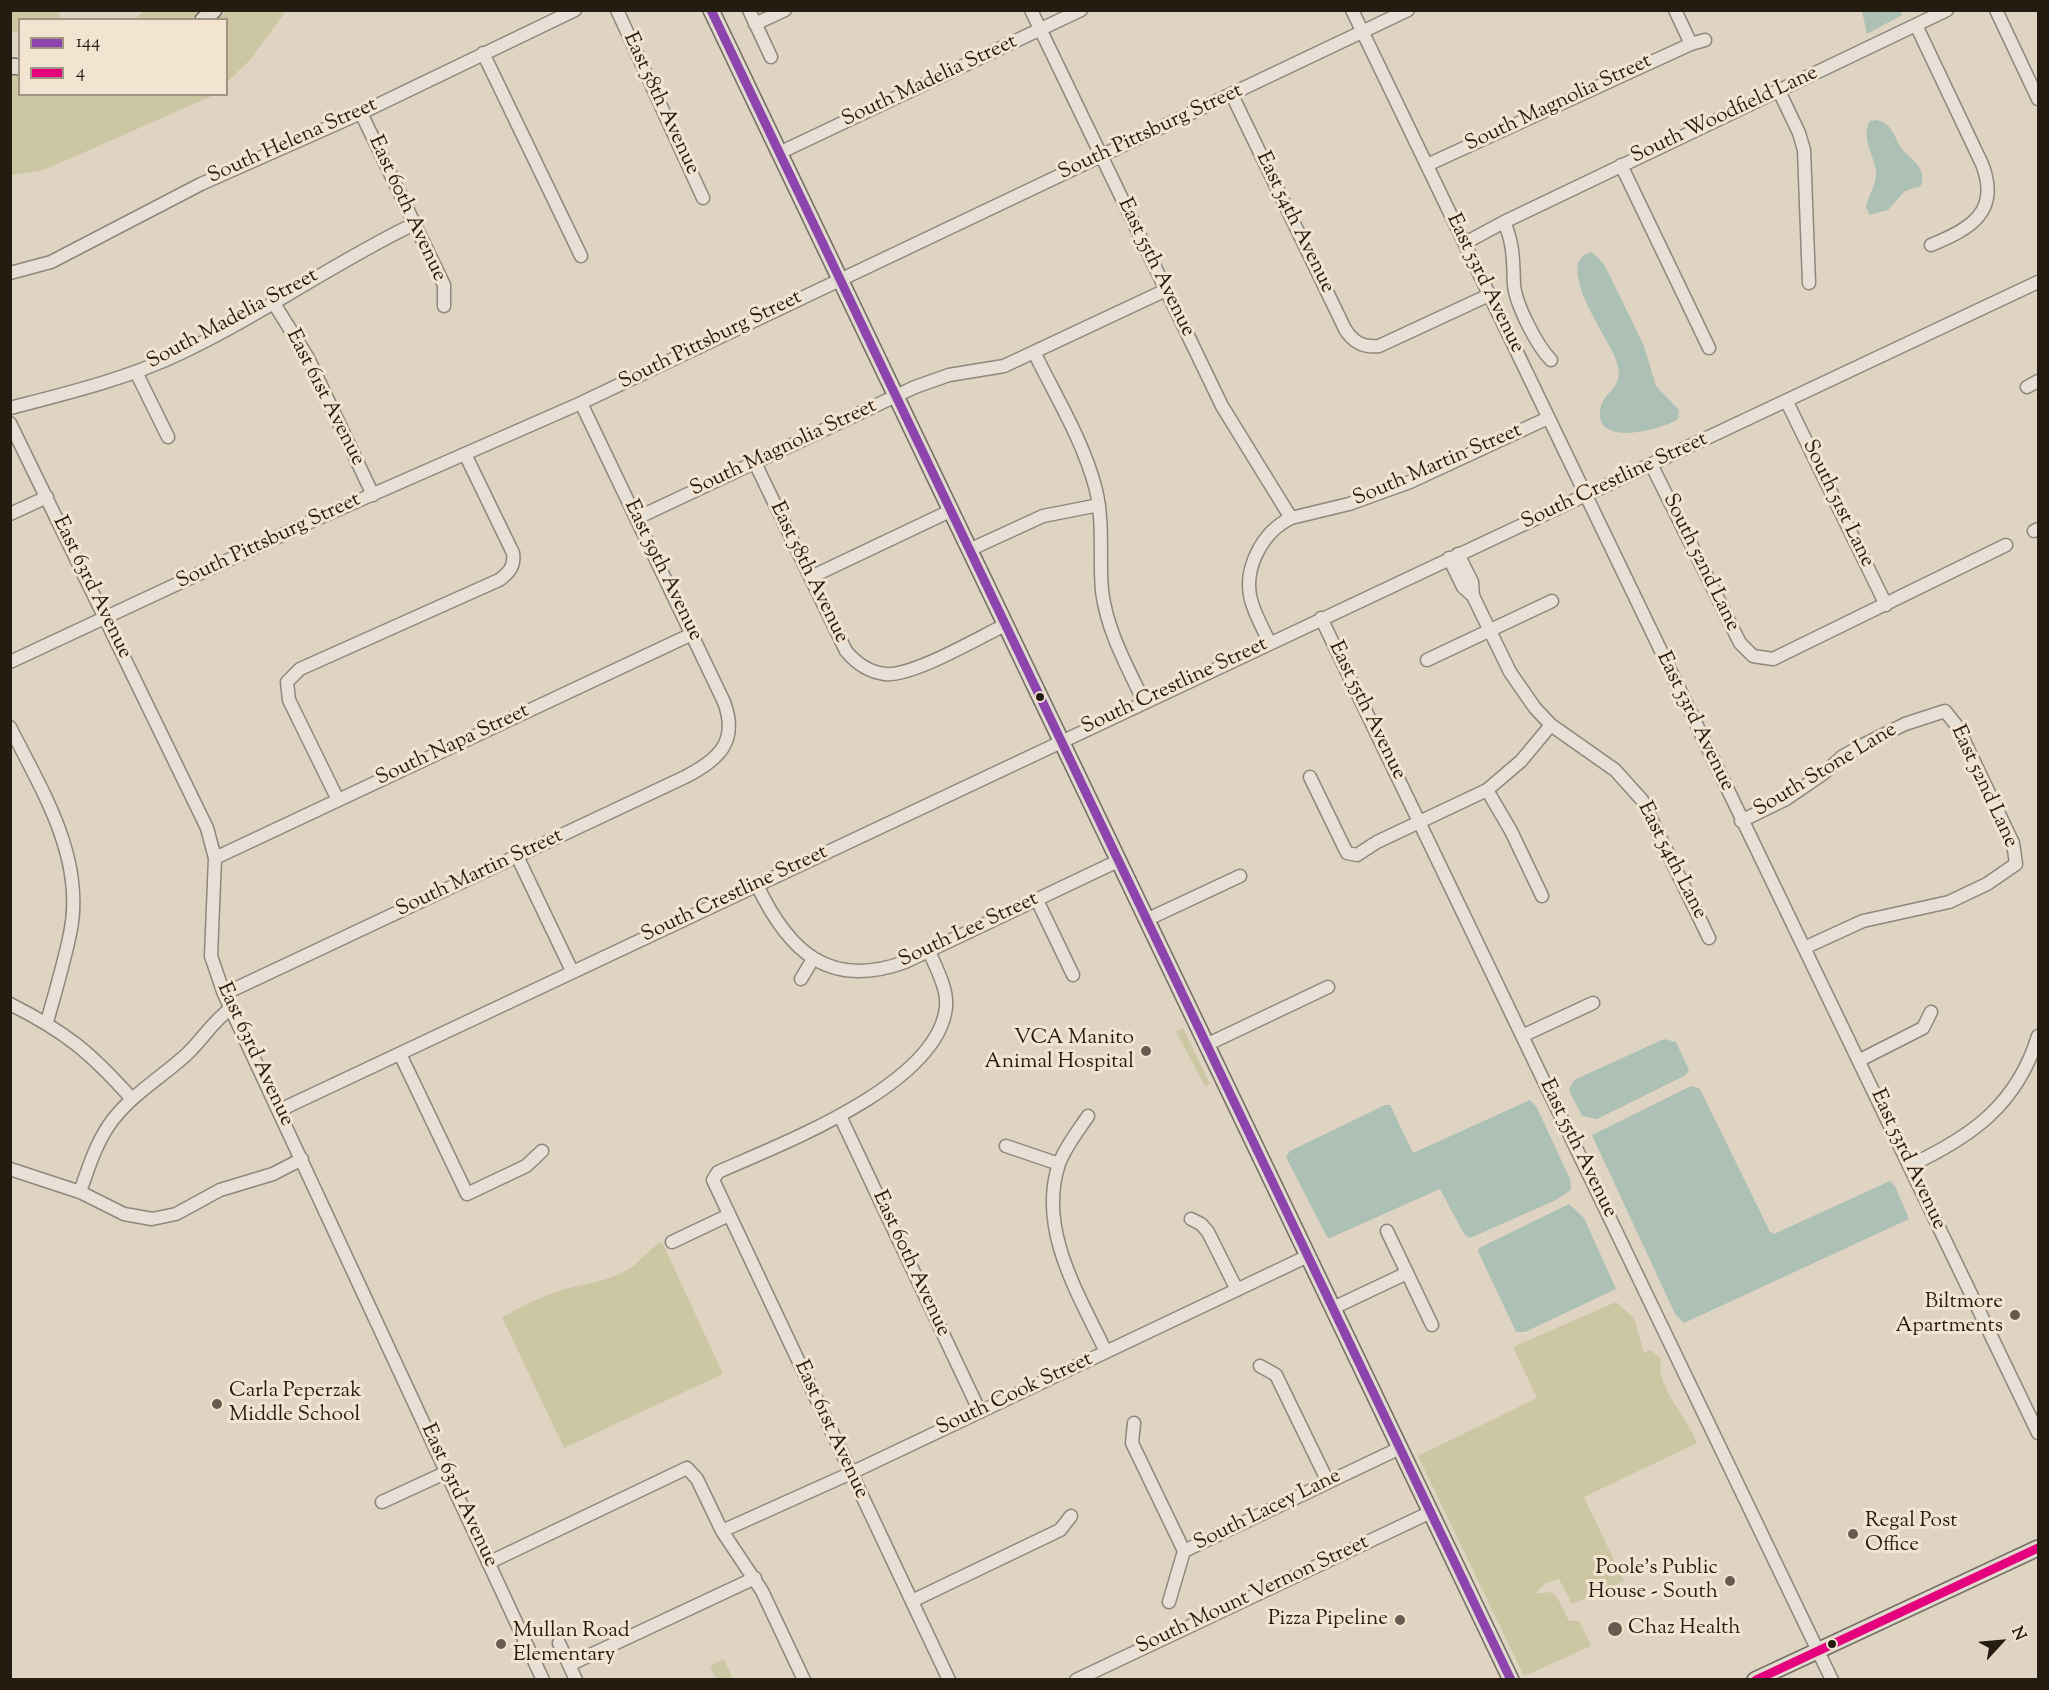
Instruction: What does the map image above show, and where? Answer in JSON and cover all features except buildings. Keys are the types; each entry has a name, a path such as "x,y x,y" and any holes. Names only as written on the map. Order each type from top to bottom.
{"main road":[{"path":"711,10 1511,1680"},
{"path":"1755,1680 2038,1548"}],"street":[{"name":"South Helena Street","path":"10,273 51,262 191,189 361,113 575,10"},
{"name":"East 58th Avenue","path":"617,10 703,198"},
{"path":"749,10 771,57"},
{"path":"755,24 785,10"},
{"name":"East 55th Avenue","path":"1031,10 1232,426 1291,518"},
{"name":"South Madelia Street","path":"779,153 1081,10"},
{"name":"East 53rd Avenue","path":"1352,10 1860,1060 2038,1434"},
{"name":"South Pittsburg Street","path":"10,662 373,495 580,403 1408,10"},
{"path":"1675,10 1691,44"},
{"name":"South Woodfield Lane","path":"1463,240 1947,10"},
{"path":"1996,10 2038,99"},
{"path":"1916,26 1982,164 1988,189 1986,203 1974,223 1931,245"},
{"name":"South Magnolia Street","path":"1427,165 1691,44 1705,40"},
{"path":"483,53 581,256"},
{"path":"1779,91 1799,133 1804,150 1809,283"},
{"name":"East 54th Avenue","path":"1232,95 1345,329 1353,340 1361,345 1373,347 1388,343 1489,295"},
{"name":"East 60th Avenue","path":"361,113 444,285 444,306"},
{"path":"1621,165 1709,348"},
{"path":"1504,222 1513,246 1517,298 1539,345 1551,360"},
{"name":"South Madelia Street","path":"10,408 136,372 190,348 273,303 342,260 414,224"},
{"name":"South Crestline Street","path":"280,1110 1269,642 1652,466 2038,282"},
{"name":"South Magnolia Street","path":"637,518 928,382 949,375 995,369 1166,290"},
{"name":"East 61st Avenue","path":"273,303 308,358 373,495"},
{"path":"1034,352 1082,451 1099,505 1105,605 1120,654 1144,702"},
{"path":"136,372 168,437"},
{"name":"South 51st Lane","path":"1787,402 1886,605"},
{"name":"East 59th Avenue","path":"580,403 728,711 729,731 726,742"},
{"name":"South Martin Street","path":"1291,518 1349,504 1399,486 1548,418"},
{"name":"East 63rd Avenue","path":"10,423 203,817 214,858 210,944 214,967 224,994 280,1110 543,1680"},
{"path":"338,800 289,700 287,681 300,669 499,580 512,566 513,553 465,454"},
{"name":"East 58th Avenue","path":"755,463 846,651 857,663 874,672 895,674 909,671 1005,625"},
{"name":"South 52nd Lane","path":"1652,466 1740,643 1753,656 1773,659 1886,605"},
{"path":"10,514 47,497"},
{"path":"969,550 1043,516 1099,505"},
{"path":"811,577 950,510"},
{"path":"1269,642 1254,610 1250,575 1252,563 1264,542 1281,524 1291,518"},
{"path":"1886,605 2006,545"},
{"name":"East 54th Lane","path":"1454,556 1472,582 1473,596 1521,691 1551,725 1603,759 1642,800 1709,938"},
{"path":"1427,660 1552,601"},
{"name":"East 55th Avenue","path":"1321,618 1832,1680"},
{"name":"South Napa Street","path":"214,858 692,634"},
{"name":"South Stone Lane","path":"1742,820 1786,799 1844,756 1863,745 1905,724 1945,711"},
{"name":"East 52nd Lane","path":"1804,948 1863,921 1949,902 1987,884 2016,864 2013,843 1957,726 1945,711"},
{"path":"1310,777 1344,847 1352,855 1363,852 1377,842 1487,790 1521,761 1551,725"},
{"path":"10,727 60,831 71,873 71,933 47,1022"},
{"name":"South Martin Street","path":"224,994 706,766 726,742"},
{"path":"1487,790 1511,831 1542,896"},
{"path":"517,856 572,971"},
{"name":"South Lee Street","path":"757,885 776,923 797,948 813,959 848,969 872,970 895,966 929,951 1118,861"},
{"path":"1146,920 1240,876"},
{"path":"1037,900 1073,975"},
{"path":"840,1116 863,1103 931,1048 942,1027 947,1005 941,979 929,951"},
{"path":"801,979 813,959"},
{"path":"1206,1045 1328,987"},
{"path":"1522,1036 1593,1003"},
{"path":"10,1004 71,1037 106,1070 132,1099"},
{"path":"80,1192 95,1149 109,1125 132,1099 188,1053 214,1021 231,1008"},
{"path":"1860,1060 1923,1028 1931,1012"},
{"path":"1909,1166 1947,1148 1979,1127 2020,1080 2038,1036"},
{"path":"400,1054 467,1194 526,1166 542,1151"},
{"name":"East 60th Avenue","path":"840,1116 980,1412"},
{"name":"East 61st Avenue","path":"840,1116 718,1172 713,1180 949,1680"},
{"path":"1088,1116 1059,1164 1054,1199 1058,1244 1072,1280 1106,1352"},
{"path":"1006,1146 1059,1164"},
{"path":"10,1169 80,1192 124,1214 152,1219 176,1214 220,1190 273,1174 302,1159"},
{"path":"672,1242 729,1215"},
{"path":"1191,1219 1201,1224 1208,1232 1237,1290"},
{"path":"1387,1231 1432,1325"},
{"name":"South Cook Street","path":"722,1531 851,1473 1308,1256"},
{"path":"1332,1308 1407,1273"},
{"path":"1260,1366 1276,1375 1328,1482"},
{"path":"1134,1423 1132,1443 1184,1551"},
{"name":"South Lacey Lane","path":"1169,1602 1184,1551 1400,1448"},
{"path":"488,1563 687,1468 697,1479 722,1531 755,1578 804,1680"},
{"path":"382,1502 447,1472"},
{"name":"South Mount Vernon Street","path":"1076,1680 1431,1512"},
{"path":"912,1600 1060,1530 1071,1516"},
{"path":"569,1665 755,1578"},
{"path":"559,1643 576,1680"}],"shaded area":[{"path":"11,10 58,11 61,17 18,18 18,31 11,33"},
{"path":"143,11 205,11 194,18 136,18"},
{"path":"227,11 286,11 249,61 228,81 228,18 219,18"},
{"path":"1862,11 1901,11 1902,15 1867,34"},
{"path":"10,71 18,72 18,96 212,96 44,170 11,175"},
{"path":"1876,120 1886,124 1891,130 1900,146 1920,168 1922,179 1921,186 1905,191 1888,210 1870,215 1866,208 1876,171 1866,133 1870,121"},
{"path":"1592,252 1604,264 1644,346 1656,386 1679,410 1678,419 1670,423 1646,430 1620,432 1609,430 1602,423 1600,413 1602,404 1618,381 1619,372 1617,362 1590,311 1579,281 1578,268 1581,258"},
{"path":"1183,1028 1210,1084 1205,1086 1176,1032"},
{"path":"1664,1039 1676,1042 1689,1070 1686,1075 1597,1119 1582,1116 1569,1090 1574,1080"},
{"path":"1691,1086 1699,1088 1702,1093 1770,1232 1774,1234 1890,1181 1895,1186 1909,1219 1684,1323 1675,1314 1592,1135"},
{"path":"1530,1100 1537,1108 1570,1179 1571,1190 1556,1200 1470,1238 1464,1234 1440,1189 1330,1238 1327,1237 1286,1157 1290,1151 1385,1105 1390,1105 1413,1153"},
{"path":"1569,1204 1584,1218 1616,1289 1525,1332 1516,1332 1478,1251 1479,1248"},
{"path":"662,1242 723,1374 564,1448 502,1317 553,1293 617,1275 630,1268"},
{"path":"1616,1302 1634,1318 1644,1353 1651,1350 1661,1359 1660,1370 1667,1391 1697,1443 1584,1497 1624,1581 1572,1604 1559,1579 1546,1583 1534,1594 1551,1592 1557,1597 1569,1621 1579,1621 1591,1646 1524,1676 1418,1456 1537,1398 1513,1347"},
{"path":"724,1659 733,1679 716,1679 710,1666"}],"transit line":[{"name":"144","path":"711,10 1511,1680"},
{"name":"4","path":"1756,1680 2038,1548"}],"place":[{"name":"VCA Manito Animal Hospital","path":"1146,1051"},
{"name":"Biltmore Apartments","path":"2015,1315"},
{"name":"Carla Peperzak Middle School","path":"217,1404"},
{"name":"Regal Post Office","path":"1853,1534"},
{"name":"Poole's Public House - South","path":"1730,1581"},
{"name":"Pizza Pipeline","path":"1400,1620"},
{"name":"Chaz Health","path":"1615,1629"},
{"name":"Mullan Road Elementary","path":"501,1644"}]}
